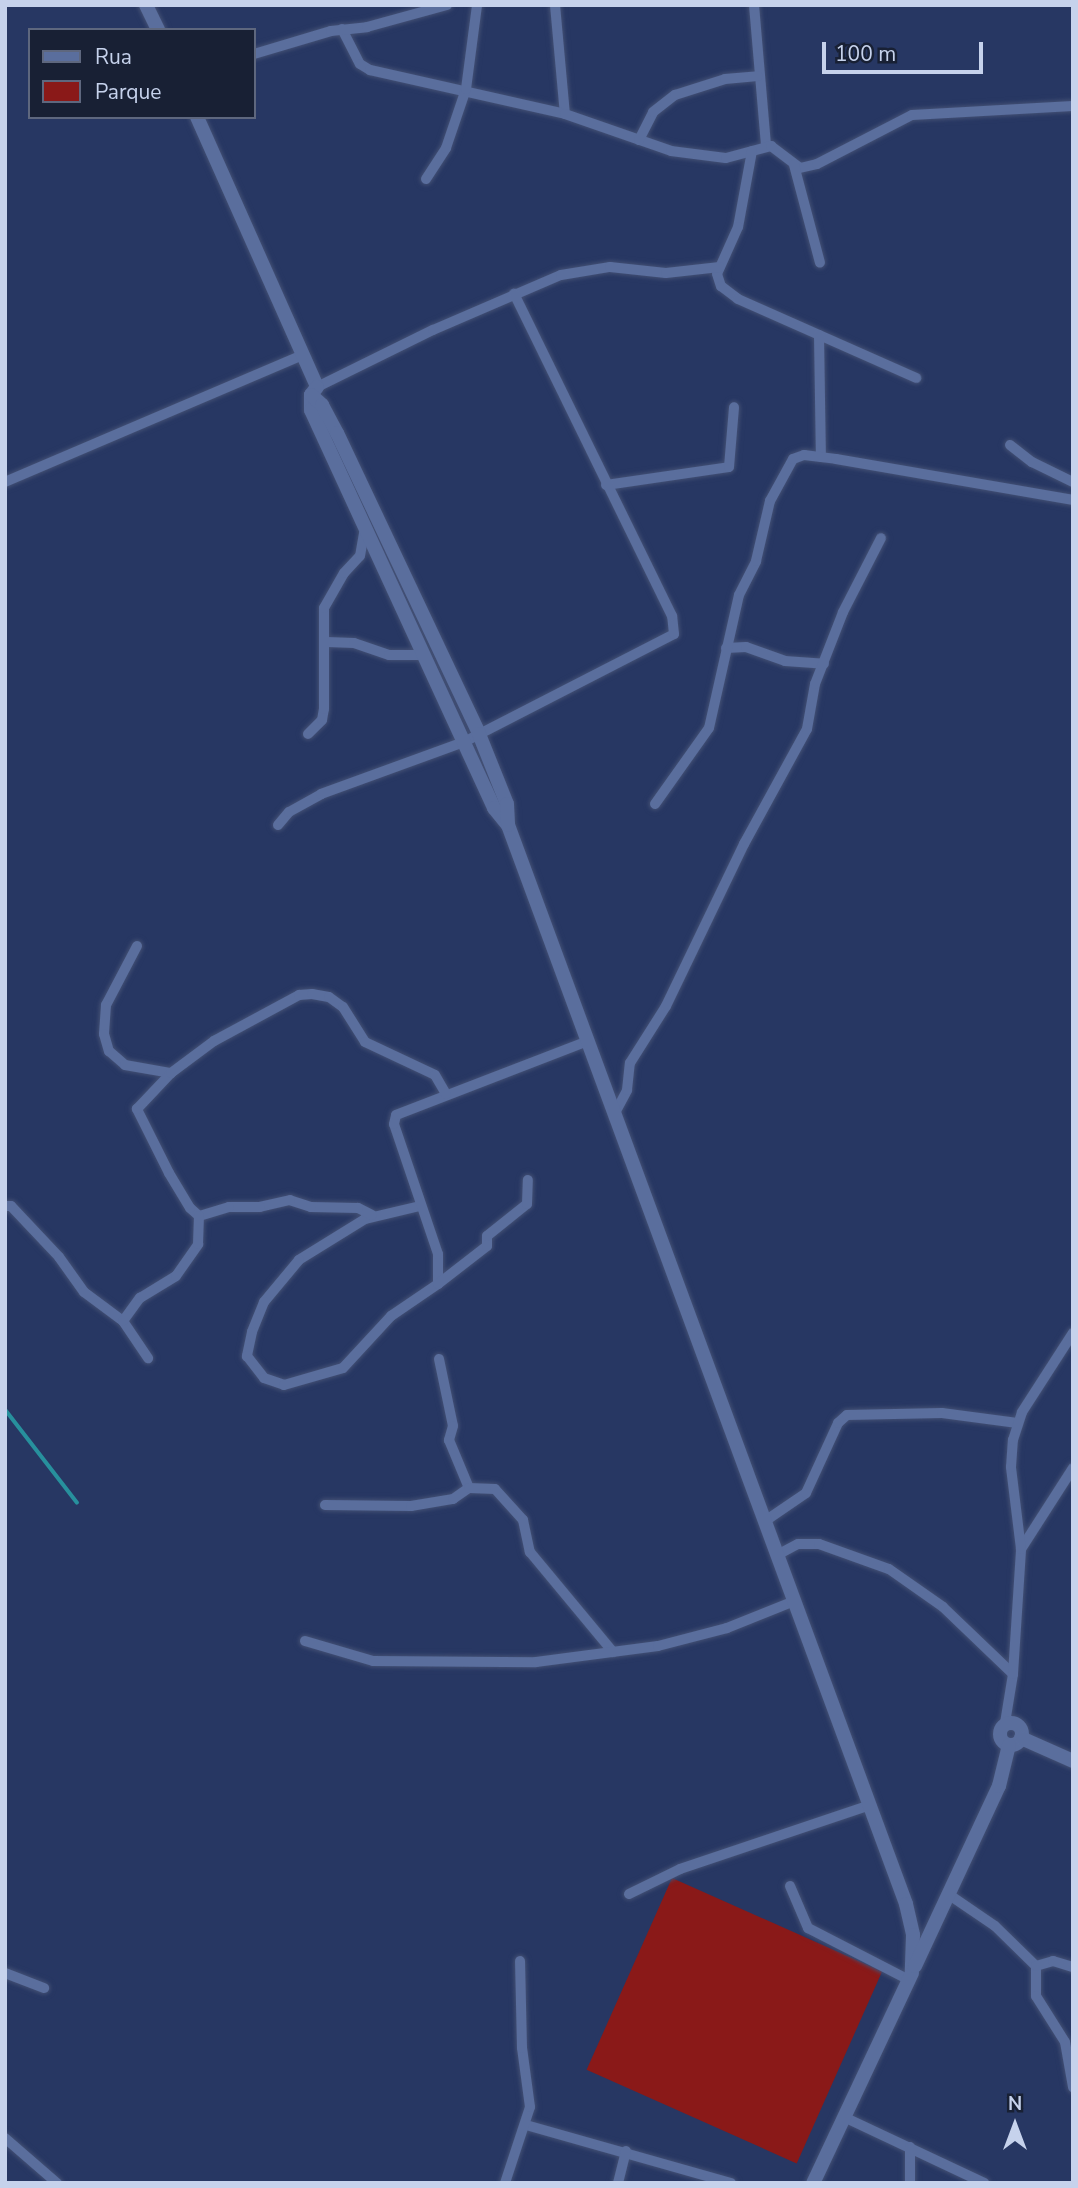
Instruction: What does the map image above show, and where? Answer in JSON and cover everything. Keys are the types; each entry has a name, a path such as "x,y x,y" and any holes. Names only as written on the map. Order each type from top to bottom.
{"street":[{"path":"146,5 157,28"},
{"path":"256,53 342,29 368,27 447,5"},
{"path":"426,179 446,148 466,89 477,5"},
{"path":"555,5 565,114"},
{"path":"754,5 766,145 794,165 817,164 912,115 1073,106"},
{"path":"342,29 365,67 565,114 639,140 708,157 752,151 766,145"},
{"path":"639,140 653,112 675,95 725,79 758,76"},
{"path":"198,119 303,355 314,391 337,433 480,734 507,804 508,825 768,1519 794,1601 870,1805 890,1850 910,1918 910,1977"},
{"path":"752,151 738,227 720,267 721,286 738,299 916,378"},
{"path":"794,165 820,263"},
{"path":"314,391 514,294 582,270 634,267 666,273 720,267"},
{"path":"278,825 282,817 321,794 464,742 674,634 672,616 514,294"},
{"path":"819,335 821,457"},
{"path":"5,482 303,355"},
{"path":"314,391 311,410 494,808 508,825"},
{"path":"606,485 729,467 734,407"},
{"path":"1010,445 1032,462 1073,482"},
{"path":"655,804 709,729 726,648 770,500 793,459 821,457 1073,500"},
{"path":"308,734 322,720 327,642 322,634 324,608 344,573 359,556 364,525"},
{"path":"615,1113 627,1090 630,1063 666,1006 744,844 807,729 810,700 844,612 881,538"},
{"path":"327,642 354,643 389,655 424,654"},
{"path":"726,648 746,647 785,661 824,664"},
{"path":"435,676 450,670"},
{"path":"137,946 106,1005 104,1034 109,1051 125,1065 171,1073"},
{"path":"200,1216 190,1208 138,1115 142,1102 155,1095 171,1073 214,1041 299,995 329,997 343,1007 365,1042 435,1075 446,1094"},
{"path":"438,1284 438,1254 394,1124 396,1115 588,1041"},
{"path":"420,1206 372,1215 307,1254 264,1302 247,1356 264,1378 284,1385 343,1368 391,1316 487,1246 487,1236 527,1204 528,1180"},
{"path":"200,1216 229,1207 260,1207 290,1200 312,1207 358,1208 372,1215"},
{"path":"5,1206 10,1206 59,1256 84,1292 123,1321 148,1358"},
{"path":"123,1321 140,1298 176,1276 198,1244 200,1216"},
{"path":"813,2183 951,1896 999,1786 1015,1741 1018,1725 1005,1723 1013,1674 1021,1549 1011,1466 1017,1423 1073,1334"},
{"path":"439,1359 453,1426 449,1440 469,1488"},
{"path":"768,1519 806,1493 838,1423 847,1415 942,1413 1017,1423"},
{"path":"1021,1549 1073,1468"},
{"path":"325,1505 428,1504 453,1499 469,1488 489,1487 501,1492 523,1520 530,1552 613,1652"},
{"path":"779,1554 798,1544 819,1544 889,1569 943,1607 1013,1674"},
{"path":"305,1642 346,1656 404,1663 536,1662 613,1652 727,1628 794,1601"},
{"path":"1015,1741 1073,1761"},
{"path":"629,1894 680,1869 870,1805"},
{"path":"790,1886 808,1928 910,1977"},
{"path":"951,1896 995,1926 1036,1966 1036,1996 1065,2042 1073,2087"},
{"path":"505,2183 530,2107 522,2048 520,1961"},
{"path":"1036,1966 1053,1961 1073,1967"},
{"path":"5,1973 44,1988"},
{"path":"846,2118 984,2183"},
{"path":"526,2125 626,2151 731,2183"},
{"path":"5,2137 57,2183"},
{"path":"910,2147 910,2183"},
{"path":"618,2183 626,2151"}],"green space":[{"path":"672,1878 882,1972 797,2163 587,2070"}],"waterway":[{"path":"5,1409 77,1502"}]}
